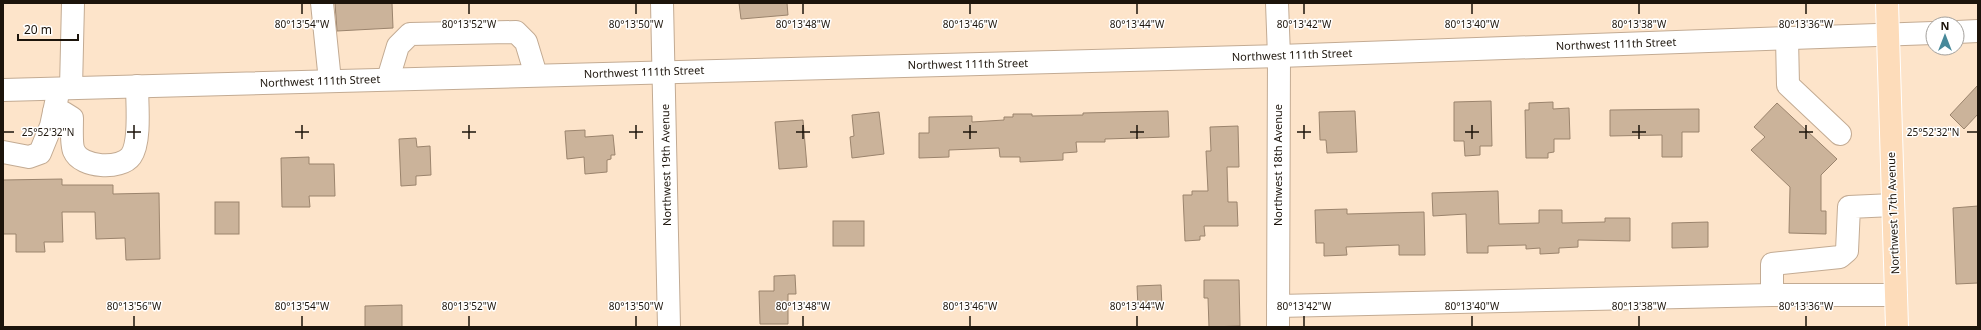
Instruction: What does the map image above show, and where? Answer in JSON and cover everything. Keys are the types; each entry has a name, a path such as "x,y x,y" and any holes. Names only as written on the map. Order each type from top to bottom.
{"main road":[{"name":"Northwest 17th Avenue","path":"1887,3 1897,327"}],"street":[{"path":"3,152 29,157 40,154 45,144 54,112 65,88 73,3"},
{"path":"322,3 330,81"},
{"name":"Northwest 19th Avenue","path":"662,3 669,327"},
{"name":"Northwest 18th Avenue","path":"1277,3 1279,56 1278,317"},
{"path":"1965,32 1978,31"},
{"path":"388,79 398,46 410,34 431,33 516,32 526,42 536,75"},
{"name":"Northwest 111th Street","path":"3,90 664,71 1279,56 1925,33"},
{"path":"1787,38 1788,85 1840,134"},
{"path":"54,112 64,113 72,118 73,151 79,158 98,166 119,164 131,156 136,145 137,86"},
{"path":"1772,295 1772,264 1840,257 1847,251 1849,207 1893,205"},
{"path":"1278,317 1772,295 1896,294"}],"building":[{"path":"335,3 392,3 393,28 337,31"},
{"path":"739,3 787,3 788,15 741,19"},
{"path":"1978,85 1978,114 1964,129 1950,115"},
{"path":"1491,101 1492,146 1480,146 1480,155 1465,156 1464,141 1454,141 1454,102"},
{"path":"1553,102 1553,109 1569,108 1570,139 1554,139 1554,152 1548,153 1548,158 1526,158 1525,110 1529,110 1529,103"},
{"path":"1777,103 1837,159 1821,175 1821,211 1826,211 1826,234 1789,233 1790,187 1751,150 1765,137 1754,127"},
{"path":"1699,109 1699,132 1682,132 1682,157 1662,157 1662,135 1610,136 1610,110"},
{"path":"1168,111 1169,137 1105,139 1105,142 1076,142 1077,152 1063,153 1063,160 1020,162 1020,157 1000,157 999,148 949,150 949,157 919,158 919,133 929,133 929,117 972,116 972,122 1004,120 1004,117 1013,117 1013,114 1032,114 1032,116"},
{"path":"1355,111 1357,152 1327,153 1326,140 1320,140 1319,112"},
{"path":"879,112 884,154 852,158 850,137 854,136 852,115"},
{"path":"803,120 807,167 779,169 775,122"},
{"path":"1238,126 1239,167 1227,167 1228,202 1237,202 1238,226 1204,226 1205,236 1200,236 1200,240 1185,241 1183,195 1192,195 1192,191 1208,191 1206,151 1211,151 1210,127"},
{"path":"585,130 585,137 613,135 615,155 611,155 611,159 607,160 607,172 585,174 584,157 567,159 565,131"},
{"path":"416,138 417,147 430,146 431,175 416,176 416,185 401,186 399,139"},
{"path":"309,157 309,164 334,164 335,196 309,196 310,207 282,207 281,158"},
{"path":"62,179 62,185 113,185 113,194 159,193 160,259 126,260 125,238 96,239 95,212 62,212 63,242 44,242 45,252 16,252 16,234 3,234 3,180"},
{"path":"1498,191 1499,224 1539,223 1539,210 1562,210 1562,223 1605,222 1605,218 1630,218 1630,241 1578,240 1578,247 1559,248 1559,253 1540,254 1540,248 1526,249 1526,245 1488,246 1488,253 1467,253 1466,214 1433,216 1432,193"},
{"path":"215,202 239,202 239,234 215,234"},
{"path":"1978,206 1978,283 1956,284 1953,208"},
{"path":"1347,209 1347,214 1424,212 1425,255 1399,255 1399,245 1346,247 1347,255 1324,256 1324,243 1316,243 1315,210"},
{"path":"833,221 864,221 864,246 833,246"},
{"path":"1708,222 1708,247 1672,248 1672,223"},
{"path":"795,275 796,294 788,294 788,324 760,324 759,291 774,291 774,276"},
{"path":"1204,280 1239,280 1240,326 1209,327 1208,298 1204,298"},
{"path":"1161,285 1162,307 1138,308 1137,286"},
{"path":"402,305 402,327 365,327 365,306"}]}
